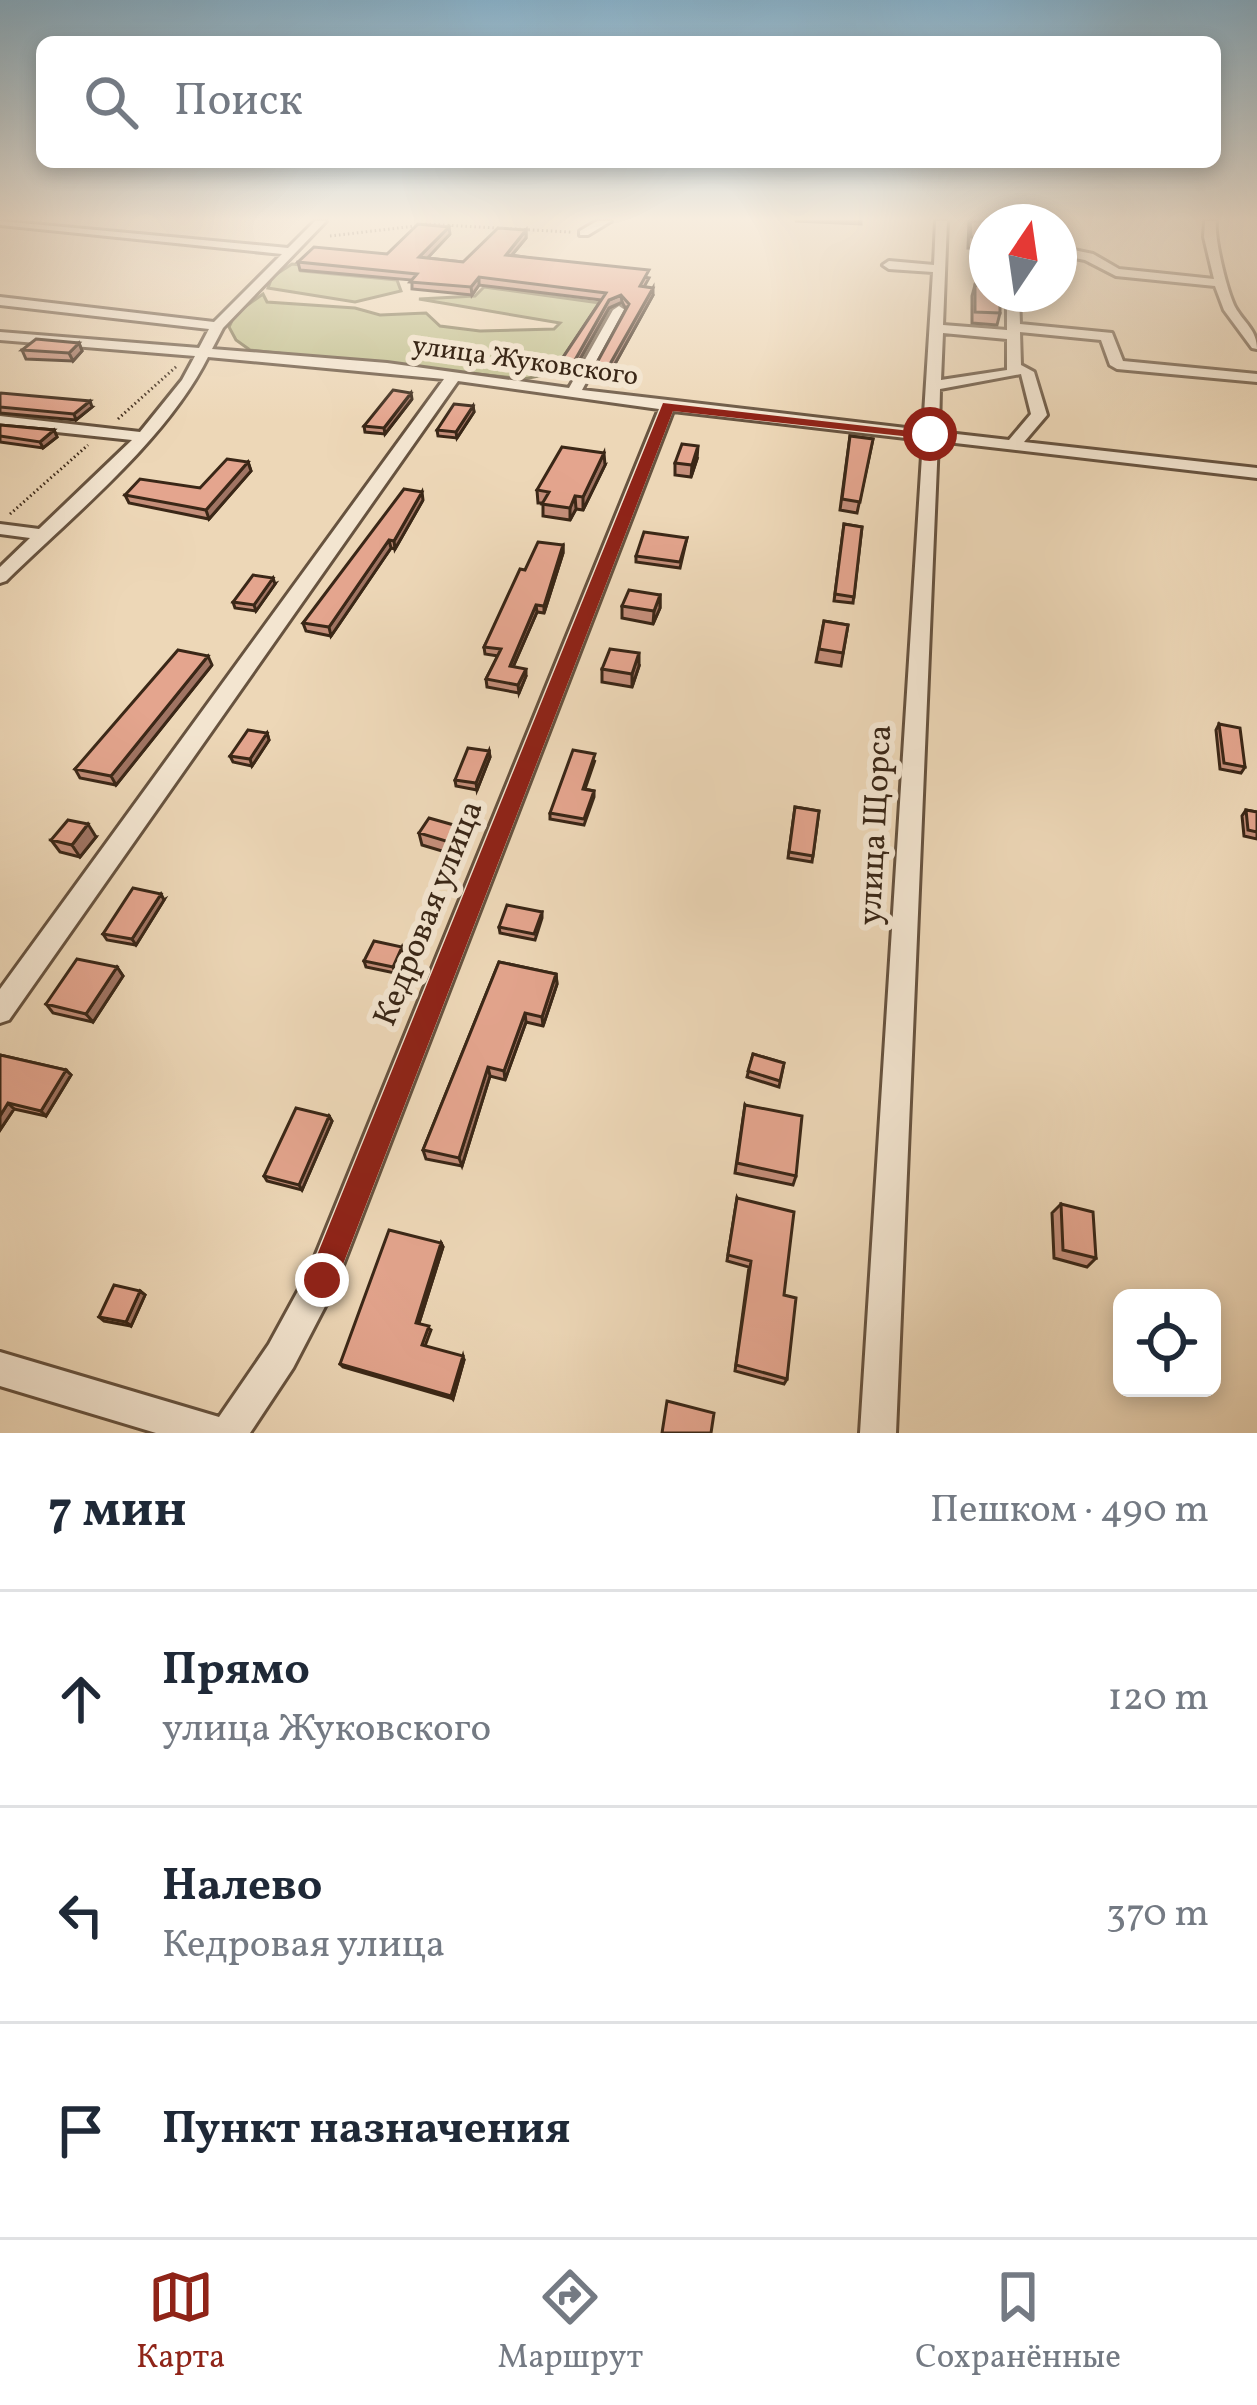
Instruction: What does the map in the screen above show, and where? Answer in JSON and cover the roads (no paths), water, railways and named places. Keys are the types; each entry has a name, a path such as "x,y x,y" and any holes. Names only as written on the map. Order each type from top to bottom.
{"street":[{"path":"0,577 144,437 189,381 217,326 256,288"},
{"name":"улица Щорса","path":"878,1433 938,288"},
{"path":"1222,288 1229,310 1257,345"},
{"path":"0,302 217,326"},
{"path":"575,390 620,310"},
{"path":"1013,312 1020,370 1039,415 1014,444"},
{"path":"936,328 1107,336 1117,365 1257,378"},
{"name":"улица Жуковского","path":"0,336 253,353 1257,473"},
{"path":"933,386 1015,373 1026,351"},
{"path":"0,1012 454,376"},
{"name":"Кедровая улица","path":"229,1433 281,1356 333,1254 668,406"},
{"path":"0,422 144,437"},
{"path":"0,526 46,535"},
{"path":"0,1370 214,1433"}]}
